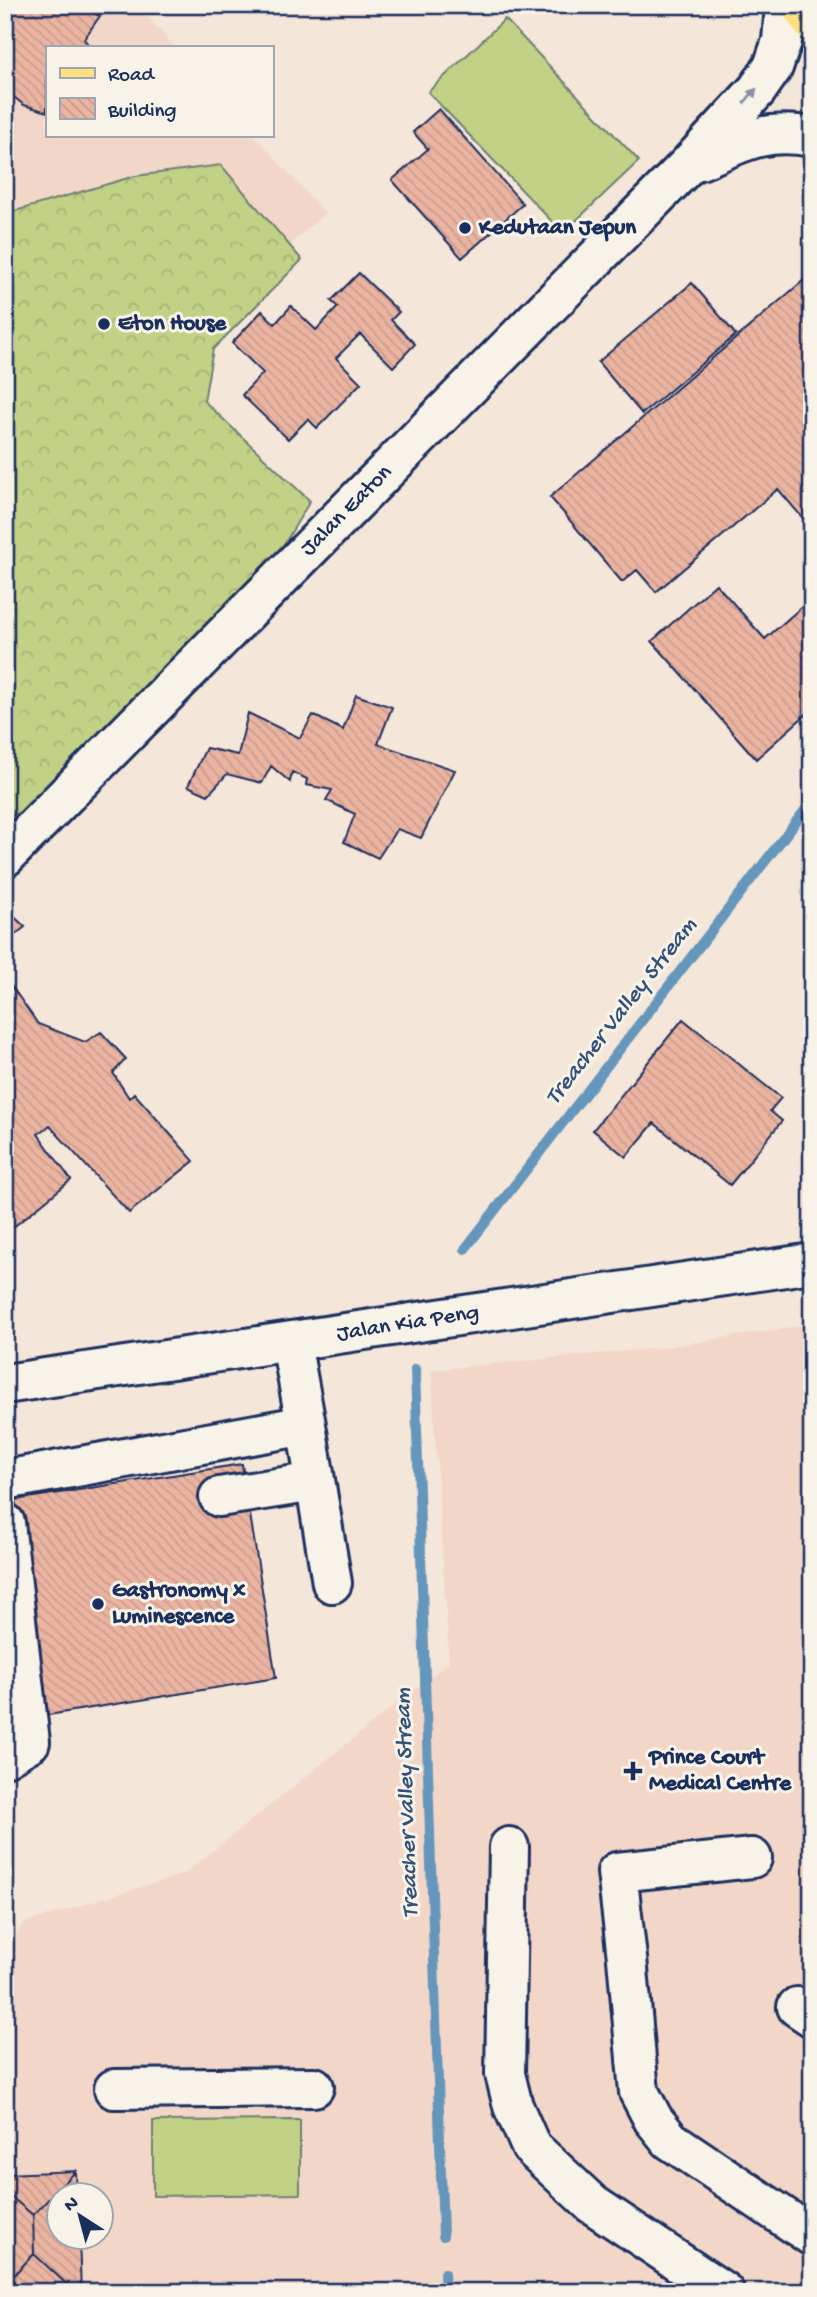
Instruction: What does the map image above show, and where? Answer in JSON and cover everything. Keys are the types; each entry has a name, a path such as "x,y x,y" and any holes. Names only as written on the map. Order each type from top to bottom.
{"main road":[{"path":"800,5 812,22"}],"street":[{"name":"Jalan Eaton","path":"5,857 688,165 757,90 773,67 782,41 785,5"},
{"name":"Jalan Eaton","path":"688,165 742,141 769,133 812,137"},
{"name":"Jalan Kia Peng","path":"5,1384 812,1263"},
{"path":"291,1342 332,1583"},
{"path":"5,1480 306,1425"},
{"path":"219,1497 315,1482"},
{"path":"5,1522 30,1742 5,1757"},
{"path":"509,1847 505,2074 513,2106 531,2147 592,2204 724,2292"},
{"path":"752,1858 617,1872 639,2092 653,2119 670,2140 812,2236"},
{"path":"114,2089 314,2087"}],"shaded area":[{"name":"Eton House","path":"5,5 137,5 174,46 46,46 46,136 255,136 325,213 80,435 5,468"},
{"name":"Prince Court Medical Centre","path":"812,1324 812,2292 5,2292 5,1953 23,1923 184,1874 449,1662 431,1370 658,1348"}],"green space":[{"path":"505,19 639,161 563,233 428,92"},
{"path":"221,165 302,260 213,349 204,401 310,501 270,568 25,810 5,819 5,214 135,176"},
{"path":"300,2120 300,2194 153,2196 153,2121"}],"building":[{"path":"5,5 77,5 100,16 84,39 89,46 46,46 46,112 24,105 5,90"},
{"path":"439,109 523,204 462,258 392,180 428,149 413,132"},
{"path":"359,273 399,312 391,320 415,344 393,367 360,334 336,358 361,383 317,428 308,419 288,439 242,395 263,373 232,343 262,311 275,324 291,306 316,330 338,307 331,301"},
{"path":"811,274 812,529 778,489 656,592 637,570 622,582 550,497"},
{"path":"692,283 736,335 642,414 598,362"},
{"path":"716,584 765,639 812,598 812,709 756,759 652,641"},
{"path":"356,695 392,707 378,744 455,770 421,838 397,829 378,858 344,842 355,814 326,800 332,790 306,785 307,779 292,772 290,782 271,766 262,783 227,774 208,795 188,786 206,748 238,755 248,713 300,738 313,715 343,730"},
{"path":"5,908 25,927 5,943"},
{"path":"5,977 38,1024 85,1042 101,1032 126,1059 113,1073 129,1098 134,1093 194,1161 129,1213 50,1126 38,1134 71,1180 5,1234"},
{"path":"683,1019 781,1098 770,1111 782,1121 730,1185 654,1123 626,1157 593,1130"},
{"path":"242,1464 276,1678 48,1715 15,1500"},
{"path":"76,2171 65,2182 46,2182 46,2202 33,2215 5,2192 5,2174"},
{"path":"76,2171 76,2182 65,2182"},
{"path":"5,2192 33,2215 34,2254 5,2284 5,2244 12,2237 5,2231"},
{"path":"46,2202 46,2252 80,2252 81,2292 75,2292 34,2254 33,2215"},
{"path":"34,2254 75,2292 5,2292 5,2284"}],"waterway":[{"name":"Treacher Valley Stream","path":"465,1249 812,801"},
{"name":"Treacher Valley Stream","path":"415,1369 443,2236"},
{"name":"Treacher Valley Stream","path":"444,2273 445,2292"}],"place":[{"name":"Kedutaan Jepun","path":"465,228"},
{"name":"Eton House","path":"104,324"},
{"name":"Gastronomy x Luminescence","path":"98,1604"},
{"name":"Prince Court Medical Centre","path":"633,1771"}]}
